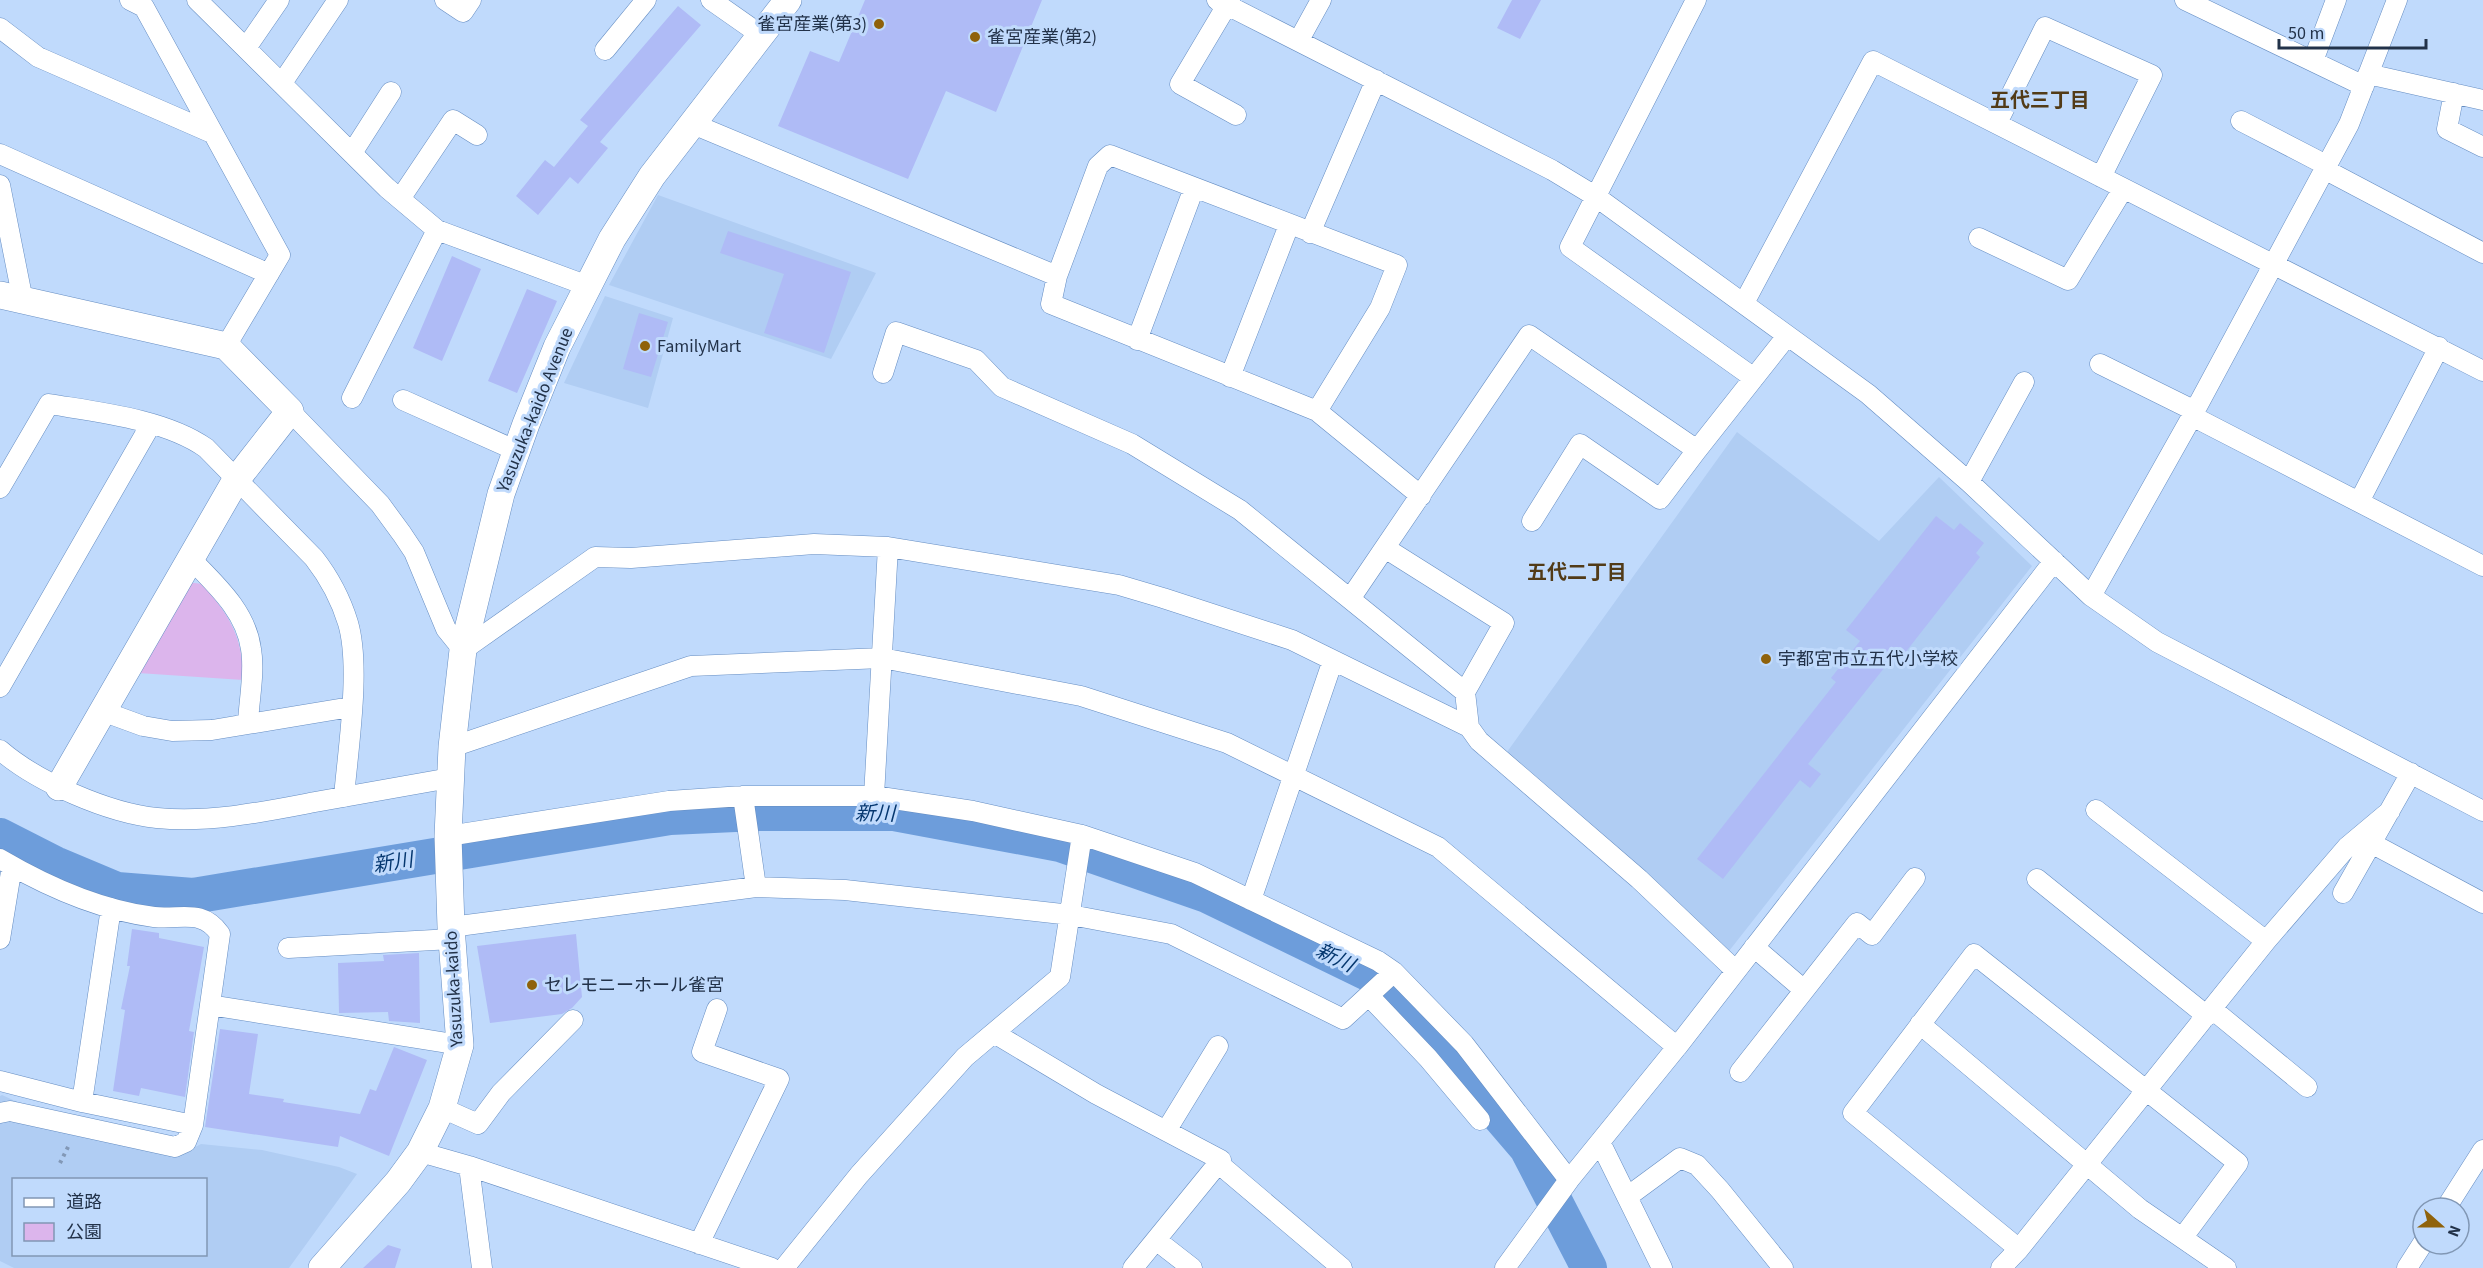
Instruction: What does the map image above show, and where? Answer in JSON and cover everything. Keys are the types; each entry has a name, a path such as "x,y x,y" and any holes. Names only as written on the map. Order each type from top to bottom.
{"main road":[{"name":"Yasuzuka-kaido Avenue","path":"449,848 452,747 463,650 501,494 557,347 612,239 652,176 788,0"},
{"path":"11,298 226,346 290,411 236,480 59,788"},
{"name":"Yasuzuka-kaido","path":"322,1268 398,1182 420,1152 442,1108 460,1045 449,848"}],"street":[{"path":"130,0 144,7 280,255 226,346"},
{"path":"246,48 279,0"},
{"path":"282,83 338,0"},
{"path":"445,0 463,12 471,0"},
{"path":"604,50 646,0"},
{"path":"711,0 761,35"},
{"path":"1299,40 1321,0"},
{"path":"1696,0 1569,247 1754,378"},
{"path":"2185,0 2228,9 2313,61 2366,80 2454,93 2483,100"},
{"path":"2313,61 2336,0"},
{"path":"2397,0 2349,124 2192,416 2483,566"},
{"path":"199,1 352,153 400,199 437,230 588,286"},
{"path":"1236,115 1180,84 1225,2 1552,170 1595,196 1868,394 1970,482 2091,596 2157,642 2483,811"},
{"path":"1997,123 2045,27 2152,75 2101,177"},
{"path":"0,28 38,57 212,134"},
{"path":"1744,303 1873,61 2483,371"},
{"path":"1310,233 1376,80"},
{"path":"352,153 391,92"},
{"path":"2454,93 2447,129 2483,147"},
{"path":"400,199 453,120 477,135"},
{"path":"2241,121 2483,252"},
{"path":"693,124 1058,276"},
{"path":"0,154 269,274"},
{"path":"1317,411 1380,308 1397,266 1110,155 1098,166 1050,304 1317,411 1421,496"},
{"path":"0,185 11,298"},
{"path":"1137,340 1194,188"},
{"path":"1978,238 2068,280 2123,189"},
{"path":"1230,377 1288,225"},
{"path":"352,398 437,230"},
{"path":"883,373 896,332 976,360 1002,387 1132,444 1240,510 1465,692"},
{"path":"1350,599 1529,334 1698,450"},
{"path":"1532,521 1580,444 1660,499 1787,336"},
{"path":"2359,502 2439,347"},
{"path":"2100,364 2195,411"},
{"path":"1970,482 2024,382"},
{"path":"403,400 517,451"},
{"path":"0,488 48,404 151,424 195,440 206,448 314,558 327,574 348,622 353,649 344,797"},
{"path":"290,411 380,504 396,526 414,552 446,629 463,650 595,557 631,558 814,544 888,547 1119,585 1292,640 1469,727 1479,741 1639,879 1736,971"},
{"path":"2091,596 2195,411"},
{"path":"0,687 151,424"},
{"path":"874,796 888,547"},
{"path":"1385,548 1504,623 1465,692 1469,727"},
{"path":"190,558 228,598 243,622 251,648 248,723"},
{"path":"1505,1268 1565,1187 1677,1047 2054,561"},
{"path":"452,747 691,666 882,658 1100,701 1227,743 1438,847 1677,1047"},
{"path":"1251,900 1333,660"},
{"path":"102,711 143,726 172,731 212,730 351,707"},
{"path":"0,750 12,761 59,788 99,803 147,816 195,819 256,813 450,778"},
{"path":"2343,893 2411,773"},
{"path":"449,848 669,801 874,796 973,811 1080,848 1195,873 1378,961 1381,984 1428,1058 1480,1120"},
{"path":"744,800 756,887"},
{"path":"2096,810 2266,942"},
{"path":"2001,1268 2019,1249 2266,942 2347,847 2390,811"},
{"path":"2371,843 2483,903"},
{"path":"784,1268 909,1118 965,1058 1060,977 1080,848"},
{"path":"0,939 6,862 73,895 111,908 156,917 198,917 213,923 220,934 193,1125 186,1142 175,1147 10,1111 0,1113"},
{"path":"1740,1072 1857,923 1872,935 1915,879"},
{"path":"2037,879 2307,1087"},
{"path":"288,948 452,933 756,887 845,890 1071,915 1171,934 1343,1019 1381,984"},
{"path":"82,1102 111,908"},
{"path":"1754,947 1804,990"},
{"path":"2019,1249 1853,1113 1974,954 2238,1162 2183,1237"},
{"path":"1381,984 1464,1044 1565,1187"},
{"path":"210,1005 460,1045"},
{"path":"699,1244 779,1079 702,1052 717,1009"},
{"path":"442,1108 478,1124 501,1093 573,1020"},
{"path":"1920,1024 2140,1209 2226,1268"},
{"path":"994,1033 1096,1094 1221,1160 1133,1268"},
{"path":"1166,1131 1218,1046"},
{"path":"0,1081 82,1102 193,1125"},
{"path":"1600,1142 1662,1268"},
{"path":"2454,1196 2483,1150"},
{"path":"420,1152 469,1166 772,1268"},
{"path":"1627,1197 1680,1158 1697,1165 1720,1190 1782,1268"},
{"path":"1218,1163 1342,1268"},
{"path":"469,1166 482,1268"},
{"path":"1156,1240 1192,1268"}],"path":[{"path":"60,1163 68,1148"}],"shaded area":[{"path":"658,195 876,273 831,359 609,285"},
{"path":"605,296 673,318 648,408 564,383"},
{"name":"宇都宮市立五代小学校","path":"1737,432 1879,541 1939,477 2032,566 1729,951 1507,752"},
{"path":"2,1095 97,1138 180,1155 201,1144 262,1150 339,1167 357,1174 289,1268 14,1268 0,1261 0,1096"}],"green space":[{"path":"187,582 202,584 227,617 241,651 243,680 138,673"}],"building":[{"path":"865,0 1042,0 996,112 946,91 908,179 778,126 810,51 839,62"},
{"path":"1512,0 1541,0 1520,39 1497,28"},
{"path":"678,6 701,25 600,142 608,148 578,184 570,177 538,215 516,196 545,160 554,167 588,126 580,120"},
{"path":"728,231 851,272 824,353 764,333 784,274 720,253"},
{"path":"452,256 481,269 442,361 413,348"},
{"path":"527,289 557,301 517,393 488,381"},
{"name":"FamilyMart","path":"639,313 668,322 651,377 623,369"},
{"path":"1936,516 1954,530 1960,523 1984,543 1976,553 1980,557 1901,658 1896,653 1808,764 1821,774 1810,788 1800,780 1723,879 1697,859 1836,682 1831,678 1860,641 1846,630"},
{"path":"132,929 159,933 159,938 204,947 189,1031 194,1032 185,1097 141,1088 139,1096 113,1091 125,1010 121,1009 130,966 127,966"},
{"name":"セレモニーホール雀宮","path":"576,934 582,997 572,1008 562,1014 490,1023 477,946"},
{"path":"419,953 420,1023 389,1021 388,1012 339,1013 338,963 384,961 383,955"},
{"path":"220,1029 258,1034 249,1094 284,1099 283,1102 360,1114 370,1089 376,1091 394,1047 427,1060 389,1156 340,1136 338,1147 205,1127"},
{"path":"388,1245 401,1249 395,1268 363,1268"}],"waterway":[{"name":"新川","path":"0,836 55,864 117,890 193,896 670,817 757,813 894,813 1060,844 1207,895 1370,974 1418,1021 1527,1148 1589,1268"}],"place":[{"name":"雀宮産業(第3)","path":"879,24"},
{"name":"雀宮産業(第2)","path":"975,37"},
{"name":"FamilyMart","path":"645,346"},
{"name":"宇都宮市立五代小学校","path":"1766,659"},
{"name":"セレモニーホール雀宮","path":"532,985"}],"district":[{"name":"五代三丁目","path":"2040,101"},
{"name":"五代二丁目","path":"1577,573"}]}
